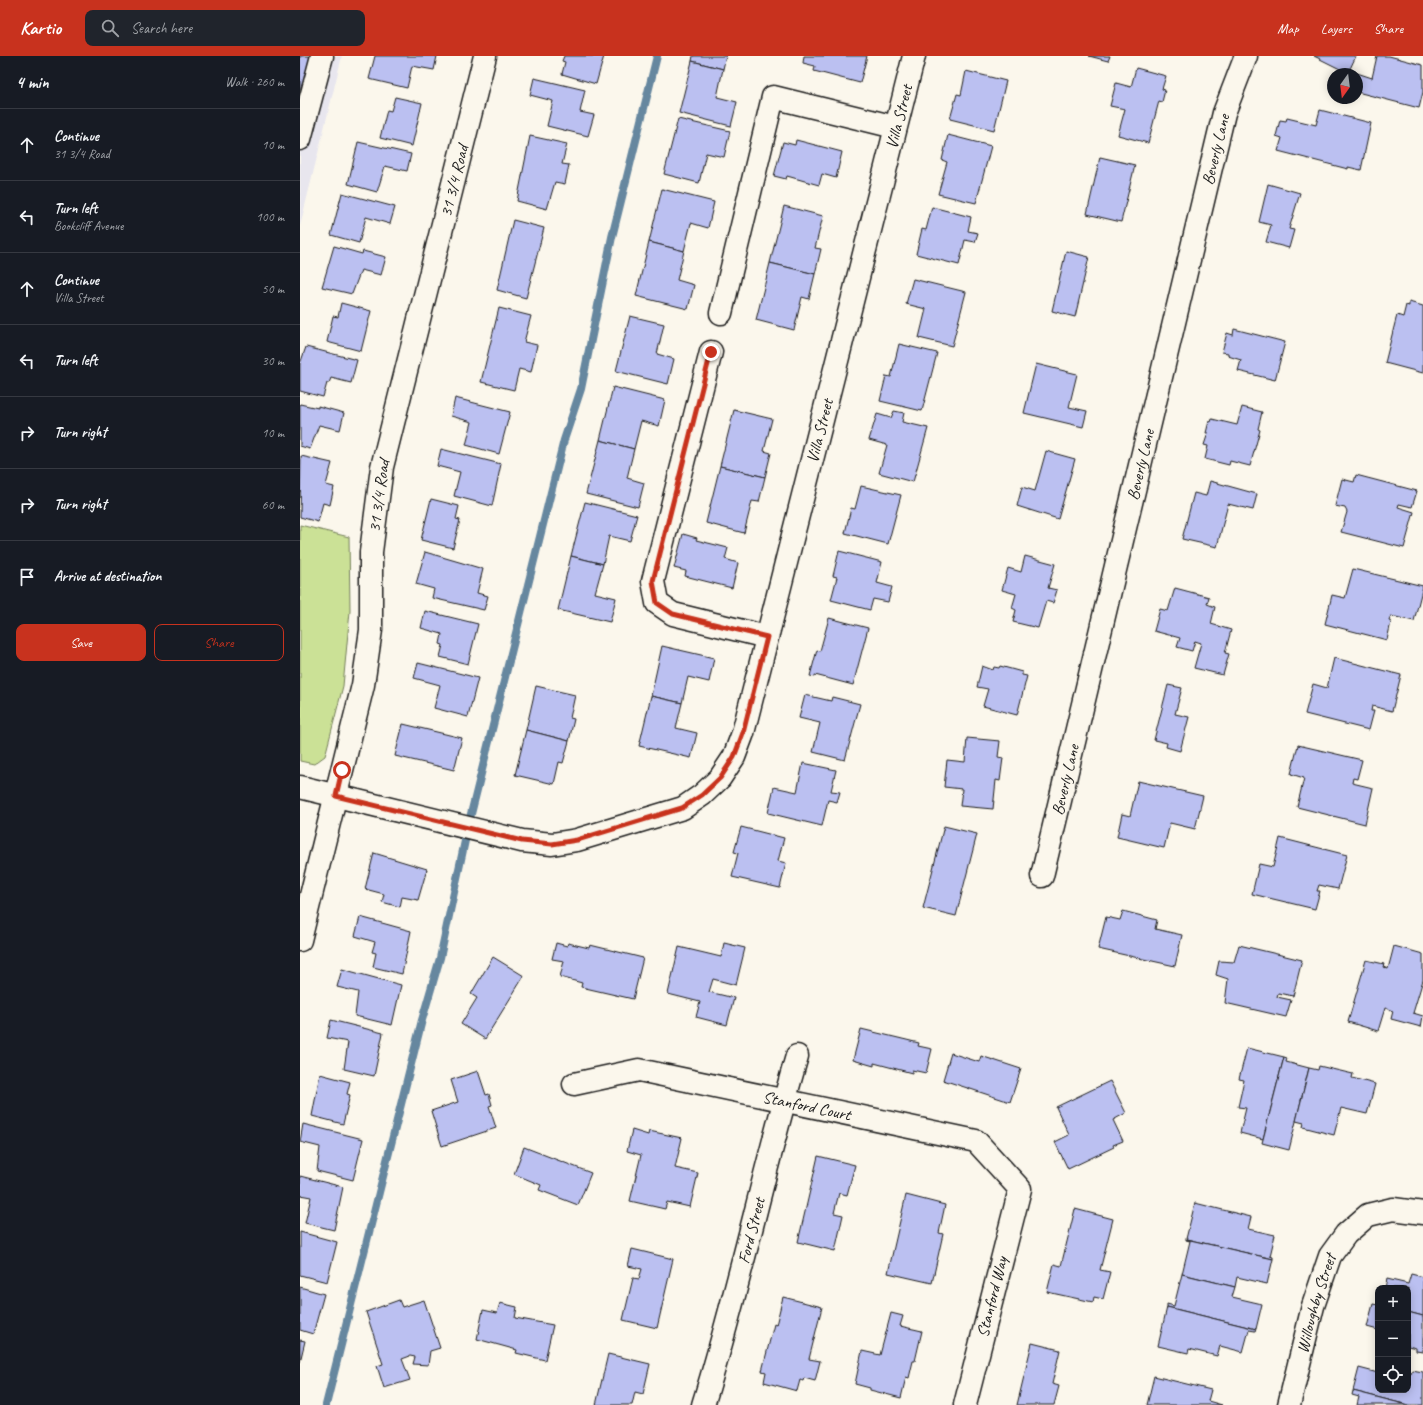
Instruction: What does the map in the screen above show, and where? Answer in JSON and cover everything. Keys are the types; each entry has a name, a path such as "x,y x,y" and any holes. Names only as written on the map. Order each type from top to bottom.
{"street":[{"path":"300,139 322,56"},
{"name":"31 3/4 Road","path":"300,940 364,684 371,630 371,552 382,467 485,56"},
{"name":"Villa Street","path":"300,786 522,841 552,844 577,840 682,808 702,795 720,778 734,757 743,733 914,56"},
{"name":"Beverly Lane","path":"1042,876 1224,113 1246,56"},
{"path":"721,313 773,97 895,128"},
{"path":"711,352 653,581 657,603 673,614 767,637"},
{"name":"Ford Street","path":"703,1405 721,1348 784,1101 797,1056"},
{"name":"Stanford Court","path":"574,1084 639,1070 976,1141 1020,1189"},
{"name":"Stanford Way","path":"964,1405 1020,1189"},
{"name":"Willoughby Street","path":"1289,1405 1313,1306 1330,1256 1346,1234 1368,1215 1393,1210 1423,1213"}],"shaded area":[{"path":"300,56 342,56 300,226"}],"green space":[{"path":"300,525 349,537 350,611 343,686 325,756 314,764 300,761"}],"building":[{"path":"300,56 311,56 300,101"},
{"path":"375,56 437,56 434,70 412,66 407,88 369,79"},
{"path":"564,56 604,56 596,84 562,74 565,62 562,61"},
{"path":"693,56 726,56 723,69 692,61"},
{"path":"804,56 867,56 860,83 814,71 815,66 803,63"},
{"path":"1089,56 1110,56 1108,61"},
{"path":"1314,56 1356,56 1350,68 1338,68"},
{"path":"1377,56 1389,56 1423,65 1423,92 1419,108 1363,94 1363,75 1372,78"},
{"path":"692,61 723,69 717,97 737,102 731,126 679,113"},
{"path":"1136,68 1166,76 1162,89 1165,90 1162,102 1159,101 1148,143 1118,135 1125,109 1110,106 1116,83 1131,87"},
{"path":"966,71 1006,81 994,130 950,119 957,94 961,95"},
{"path":"534,78 585,90 580,112 594,115 588,136 547,126 553,101 530,95"},
{"path":"395,97 422,103 412,146 380,138 387,110 391,111"},
{"path":"1320,110 1371,123 1361,170 1348,167 1348,169 1278,151 1282,138 1276,136 1280,120 1286,121 1287,118 1316,125"},
{"path":"678,119 730,131 724,157 706,153 699,183 664,174"},
{"path":"948,135 991,146 976,203 938,194 947,162 942,160"},
{"path":"530,136 567,144 562,164 569,165 565,184 555,182 547,209 517,201"},
{"path":"796,140 842,152 836,178 822,174 819,185 787,176 786,179 774,176 783,142 795,145"},
{"path":"358,142 411,154 407,171 385,166 377,192 348,184"},
{"path":"1100,157 1135,165 1121,222 1087,214"},
{"path":"1268,184 1300,193 1289,229 1294,230 1289,248 1266,242 1271,225 1259,222"},
{"path":"662,189 714,202 708,228 691,223 684,251 649,242"},
{"path":"342,193 395,207 390,224 366,217 359,243 331,235"},
{"path":"784,206 823,216 815,248 821,249 815,274 770,263"},
{"path":"932,207 971,217 968,231 978,233 975,242 965,240 959,265 916,254 922,229 926,230"},
{"path":"513,220 544,228 526,298 497,290"},
{"path":"649,242 684,251 677,280 694,285 688,309 636,296"},
{"path":"334,246 362,254 363,251 386,257 381,275 361,270 352,294 322,287"},
{"path":"1066,251 1089,257 1075,317 1052,311"},
{"path":"770,263 815,274 809,299 802,297 794,330 756,320"},
{"path":"913,279 966,292 952,346 919,338 926,309 906,304"},
{"path":"1409,302 1423,306 1423,373 1385,363 1397,315 1403,317 1406,305 1409,306"},
{"path":"341,303 371,311 361,351 327,342 333,316 338,317"},
{"path":"499,308 531,316 524,342 537,345 531,372 519,369 514,390 481,382"},
{"path":"630,316 664,324 657,354 674,359 668,384 616,371"},
{"path":"1234,329 1285,342 1275,380 1238,371 1241,360 1228,356 1228,353 1222,352 1227,333 1233,335"},
{"path":"899,344 937,353 922,411 880,401 886,376 891,377"},
{"path":"306,347 357,360 351,383 331,378 329,383 327,383 323,397 300,391 300,364"},
{"path":"1036,364 1077,374 1069,407 1087,411 1083,427 1024,413"},
{"path":"613,387 665,400 659,426 641,421 634,449 600,440"},
{"path":"455,398 510,412 499,454 466,445 472,422 451,416"},
{"path":"300,404 318,408 318,406 344,413 340,430 319,425 310,449 300,446"},
{"path":"1242,407 1262,412 1258,429 1260,430 1250,466 1230,461 1229,465 1205,459 1208,446 1204,445 1208,433 1206,433 1209,421 1211,422 1212,419 1237,425"},
{"path":"734,410 772,419 764,451 771,453 765,477 720,466"},
{"path":"894,411 904,413 902,422 928,428 913,482 879,473 887,445 869,440 877,414 891,418"},
{"path":"600,440 634,449 627,478 644,483 638,507 586,494"},
{"path":"441,449 501,464 492,506 454,496 460,472 437,466"},
{"path":"1046,451 1075,459 1058,519 1017,506 1022,487 1035,491"},
{"path":"301,456 332,463 326,485 334,487 330,505 323,503 318,522 300,517"},
{"path":"720,466 765,477 759,502 752,501 744,533 706,523"},
{"path":"1356,475 1417,491 1412,507 1399,504 1398,507 1414,512 1404,548 1341,532 1347,512 1345,508 1335,506 1342,479 1354,482"},
{"path":"1210,481 1257,494 1253,510 1228,504 1217,547 1182,539 1194,493 1206,496"},
{"path":"861,486 901,495 888,544 845,533 851,508 855,509"},
{"path":"431,499 459,506 456,519 460,520 453,548 421,540"},
{"path":"585,502 637,515 630,541 609,536 603,564 571,556"},
{"path":"683,534 697,538 696,540 728,548 725,559 738,563 732,588 685,576 686,571 674,568"},
{"path":"839,551 882,562 877,583 892,587 888,602 873,599 870,610 831,600 837,577 833,576"},
{"path":"425,552 483,569 477,593 488,596 484,610 432,598 434,589 416,584"},
{"path":"571,556 603,564 595,593 616,598 610,622 558,610"},
{"path":"1025,556 1055,564 1048,588 1057,590 1053,603 1046,601 1038,628 1013,622 1016,610 1012,608 1016,594 1002,590 1008,568 1021,572"},
{"path":"1353,569 1423,586 1414,621 1391,616 1387,640 1325,624 1332,595 1345,598"},
{"path":"1175,588 1209,597 1207,604 1215,607 1211,624 1231,630 1225,653 1229,654 1223,675 1194,668 1201,643 1195,641 1192,651 1177,647 1180,638 1154,631 1160,609 1168,611"},
{"path":"425,611 478,624 468,664 440,657 443,645 440,644 442,634 421,628"},
{"path":"829,618 868,628 853,685 815,675 815,677 810,676 817,650 820,651"},
{"path":"662,646 714,658 709,682 688,677 682,703 651,696"},
{"path":"1334,658 1401,675 1392,711 1372,706 1371,711 1374,711 1369,730 1305,714 1313,684 1327,688"},
{"path":"418,663 478,678 468,717 434,708 440,685 414,678"},
{"path":"982,666 993,670 994,667 999,668 1000,666 1022,672 1022,675 1027,676 1017,715 983,706 988,689 977,687"},
{"path":"1168,685 1182,688 1175,714 1189,717 1180,751 1166,747 1167,743 1154,740"},
{"path":"536,686 575,695 570,718 574,719 569,741 526,730"},
{"path":"805,695 831,701 832,697 860,704 845,760 813,752 820,723 799,718"},
{"path":"651,696 682,703 676,728 697,733 691,758 639,746"},
{"path":"403,724 462,738 454,770 395,756"},
{"path":"526,730 569,741 563,763 559,762 554,784 515,775"},
{"path":"967,738 1000,741 998,757 1003,758 1000,781 996,780 993,809 960,806 962,789 944,787 947,760 965,762"},
{"path":"1298,745 1362,760 1357,779 1353,778 1352,783 1373,788 1365,824 1297,807 1304,778 1291,774"},
{"path":"803,763 836,770 831,791 840,792 837,802 828,800 822,826 768,813 774,787 797,792"},
{"path":"1138,781 1203,796 1195,829 1170,823 1164,848 1117,837 1122,814 1130,816"},
{"path":"944,826 977,834 956,916 923,908"},
{"path":"741,827 784,838 778,861 786,863 780,888 732,877 738,853 734,852"},
{"path":"1280,838 1347,855 1338,889 1319,885 1317,891 1320,891 1315,909 1252,894 1259,864 1273,867"},
{"path":"374,853 427,869 418,900 402,897 400,907 382,902 384,894 365,889"},
{"path":"1123,911 1157,920 1155,929 1182,935 1175,966 1098,949 1106,917 1120,920"},
{"path":"360,917 411,931 402,974 373,967 376,953 372,952 375,942 355,936"},
{"path":"556,943 567,946 568,943 589,948 590,945 643,958 633,999 581,987 582,983 560,977 564,961 552,959"},
{"path":"724,943 745,948 736,985 713,979 709,992 734,998 727,1025 696,1017 700,1002 668,994 679,947 721,957"},
{"path":"1239,945 1302,960 1293,996 1278,993 1277,997 1291,1000 1286,1017 1225,1003 1228,979 1216,975 1219,961 1234,962"},
{"path":"1394,946 1423,954 1423,980 1413,1013 1423,1016 1421,1027 1391,1019 1393,1011 1385,1008 1378,1031 1348,1022 1366,960 1384,964 1383,967 1388,969"},
{"path":"493,957 524,976 485,1039 461,1024 477,998 471,994"},
{"path":"342,969 401,985 392,1025 355,1016 358,992 337,987"},
{"path":"331,1020 383,1033 374,1076 344,1069 348,1042 327,1038"},
{"path":"861,1029 919,1043 918,1046 932,1049 926,1073 912,1070 912,1073 874,1063 874,1066 853,1060"},
{"path":"1247,1048 1284,1057 1263,1139 1240,1133 1246,1108 1238,1107 1244,1080 1239,1079"},
{"path":"951,1053 979,1062 981,1056 1021,1069 1010,1102 943,1080"},
{"path":"1284,1057 1287,1058 1286,1062 1309,1068 1289,1150 1262,1143"},
{"path":"1319,1066 1353,1074 1352,1078 1375,1084 1367,1114 1341,1108 1334,1135 1303,1127 1304,1123 1296,1121 1309,1068 1318,1070"},
{"path":"478,1071 486,1095 489,1094 492,1105 489,1106 496,1128 442,1146 431,1111 458,1102 451,1080"},
{"path":"320,1074 350,1082 347,1094 350,1095 343,1124 312,1116"},
{"path":"1110,1081 1126,1113 1113,1120 1123,1141 1113,1145 1114,1147 1068,1169 1055,1142 1069,1135 1056,1107"},
{"path":"303,1124 363,1139 353,1180 317,1171 320,1147 300,1142"},
{"path":"632,1130 648,1135 649,1131 682,1138 675,1168 698,1173 690,1207 667,1202 665,1209 630,1201 641,1155 627,1151"},
{"path":"524,1147 591,1173 578,1205 539,1190 541,1185 514,1174"},
{"path":"818,1156 855,1165 847,1195 839,1193 834,1213 843,1215 835,1251 798,1242"},
{"path":"300,1176 343,1187 334,1230 305,1223 311,1197 300,1195"},
{"path":"906,1195 945,1205 939,1233 943,1234 932,1283 888,1273"},
{"path":"1195,1203 1251,1217 1248,1229 1275,1235 1270,1256 1273,1257 1273,1259 1186,1239"},
{"path":"1075,1209 1113,1219 1100,1270 1110,1272 1103,1299 1094,1297 1093,1302 1047,1292 1054,1264 1061,1266"},
{"path":"300,1232 337,1242 327,1282 300,1275"},
{"path":"1186,1239 1273,1259 1267,1284 1237,1277 1235,1287 1182,1274 1190,1241"},
{"path":"632,1249 673,1259 657,1328 623,1320 633,1278 639,1279 642,1269 628,1266"},
{"path":"1182,1274 1235,1287 1232,1297 1262,1304 1256,1329 1167,1307 1167,1304 1174,1306"},
{"path":"1411,1274 1423,1277 1423,1316 1411,1313 1411,1285 1386,1285 1387,1279 1408,1284"},
{"path":"300,1287 324,1294 313,1334 300,1330"},
{"path":"783,1297 822,1307 809,1359 820,1361 815,1381 804,1378 803,1381 800,1380 797,1391 764,1382 766,1372 762,1371 774,1324 776,1325"},
{"path":"399,1300 402,1307 424,1300 440,1348 430,1351 428,1365 413,1364 415,1357 410,1356 402,1359 410,1380 384,1388 377,1366 383,1364 366,1312"},
{"path":"500,1303 517,1307 515,1318 553,1325 545,1360 516,1353 517,1350 477,1339 483,1310 497,1313"},
{"path":"1373,1304 1375,1304 1375,1329 1367,1327"},
{"path":"1167,1307 1256,1329 1255,1331 1249,1330 1243,1352 1220,1346 1217,1356 1189,1349 1188,1353 1158,1346"},
{"path":"891,1313 903,1316 900,1326 922,1331 915,1361 913,1361 909,1378 906,1377 901,1398 870,1390 870,1388 855,1384 862,1351 880,1355"},
{"path":"1411,1313 1423,1316 1423,1352 1416,1351 1416,1348 1411,1347"},
{"path":"300,1340 305,1341 300,1362"},
{"path":"1032,1343 1060,1350 1052,1384 1059,1386 1054,1405 1017,1405"},
{"path":"608,1354 650,1364 643,1394 635,1392 632,1405 596,1405"},
{"path":"1359,1368 1375,1372 1375,1393 1411,1393 1412,1370 1423,1372 1423,1405 1408,1405 1353,1391"},
{"path":"1154,1376 1211,1390 1208,1401 1222,1405 1147,1405"},
{"path":"1353,1391 1408,1405 1357,1405 1359,1397 1352,1395"}],"waterway":[{"path":"326,1405 422,1020 440,958 469,822 564,440 581,389 612,237 657,56"}],"route":[{"path":"342,770 336,796 522,841 552,844 577,840 682,808 702,795 720,778 734,757 743,733 767,637 673,614 657,603 653,581 711,352"}]}
